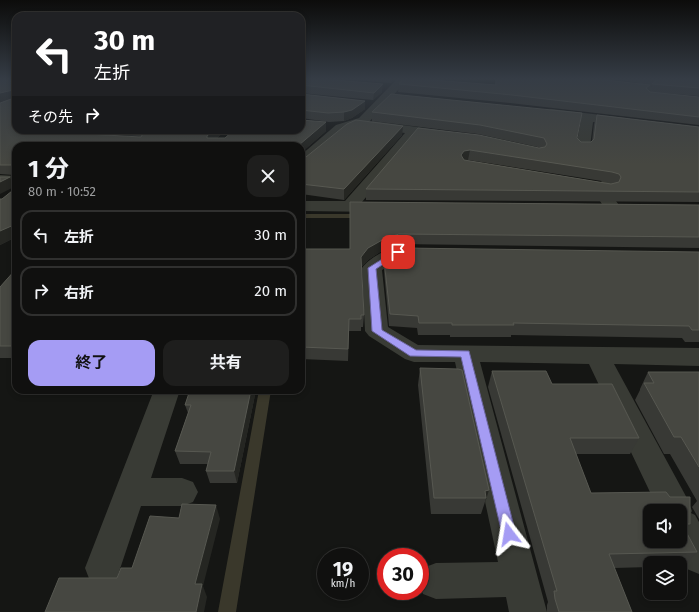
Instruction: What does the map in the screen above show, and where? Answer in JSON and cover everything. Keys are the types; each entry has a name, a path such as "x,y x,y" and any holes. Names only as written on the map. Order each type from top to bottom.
{"street":[{"path":"321,125 342,128 357,124 363,121 376,107"},
{"path":"542,108 588,117 636,123"},
{"path":"583,147 588,117"},
{"path":"357,124 462,137"},
{"path":"305,159 342,128"},
{"path":"349,207 415,130"},
{"path":"0,180 12,181"},
{"path":"604,182 608,201 613,208"},
{"path":"305,206 397,207"},
{"path":"430,252 398,252 372,268 377,331 414,354 699,357"},
{"path":"436,581 524,596 465,354"},
{"path":"597,356 672,504"},
{"path":"103,568 166,394"},
{"path":"130,492 182,492"},
{"path":"687,534 699,557"}],"building":[{"path":"0,107 12,107 12,134 87,134 141,137 143,134 209,134 207,138 225,138 230,134 305,134 305,120 326,122 303,142 12,142 12,165 0,165"},
{"path":"305,107 357,107 352,110 344,112 328,113 305,110"},
{"path":"378,107 517,107 582,113 577,138 581,142 591,142 594,139 597,115 699,127 699,192 366,189 418,128 479,135 539,148 545,147 547,144 544,138 480,125 372,112","holes":["470,150 619,174 621,177 619,182 611,184 464,160 461,155 464,151"]},
{"path":"610,107 699,107 699,117"},
{"path":"356,120 403,126 344,189 305,184 305,157 347,124"},
{"path":"0,177 10,177 0,182"},
{"path":"12,191 12,226 0,231 0,199"},
{"path":"350,202 699,205 699,237 399,234 384,239 368,248 361,257 364,315 361,315 361,319 349,319 348,349 305,347 305,249 350,249"},
{"path":"403,248 699,252 699,330 692,330 689,326 513,323 514,325 452,325 452,323 419,323 418,316 390,314 384,260"},
{"path":"12,274 12,346 0,346 0,287"},
{"path":"420,368 462,370 489,490 485,491 486,498 434,498"},
{"path":"492,371 546,371 552,384 612,384 639,438 570,438 591,493 666,492 670,497 690,497 690,524 687,524 687,504 643,504 643,548 687,548 687,533 697,552 609,554 632,612 559,612 554,591 557,591"},
{"path":"648,372 699,372 699,467 681,437 674,437 644,383 654,383"},
{"path":"189,394 250,394 234,471 206,471 211,452 175,451 191,405 185,405"},
{"path":"182,504 216,505 195,584 202,584 196,612 45,612 59,578 117,578 121,568 132,568 150,516 179,518"}],"waterway":[{"path":"305,216 363,216"},
{"path":"227,612 264,394"}],"route":[{"path":"398,252 372,268 377,331 414,354 465,354 509,534"}]}
